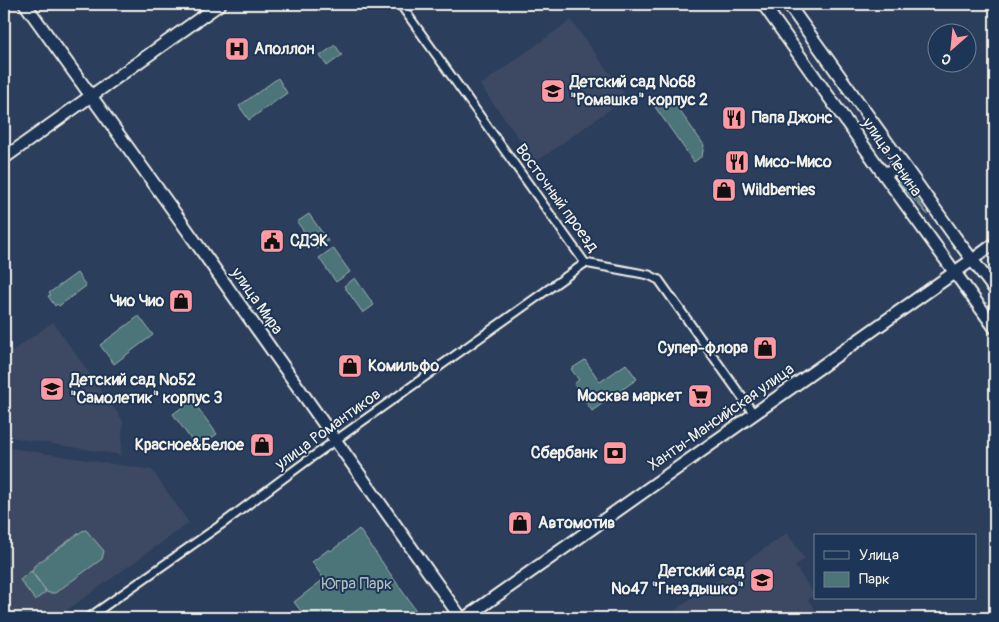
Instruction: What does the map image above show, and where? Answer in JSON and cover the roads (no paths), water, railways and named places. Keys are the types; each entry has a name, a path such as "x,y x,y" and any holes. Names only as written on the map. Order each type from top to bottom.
{"main road":[{"name":"улица Мира","path":"25,4 336,440 460,618"},
{"path":"4,158 220,4"},
{"name":"улица Ленина","path":"763,4 880,170 994,326"},
{"name":"улица Ленина","path":"788,4 896,156 995,290"},
{"name":"Ханты-Мансийская улица","path":"465,618 972,260"},
{"path":"994,308 990,314 994,326"}],"street":[{"name":"Восточный проезд","path":"400,4 585,263 649,274 659,280 754,414"},
{"path":"880,170 888,172 894,169 897,162 896,156"},
{"name":"Ханты-Мансийская улица","path":"972,260 995,243"},
{"name":"улица Романтиков","path":"88,618 585,263"}],"place":[{"name":"Аполлон","path":"237,49"},
{"name":"Детский сад №68 \"Ромашка\" корпус 2","path":"553,91"},
{"name":"Папа Джонс","path":"734,118"},
{"name":"Мисо-Мисо","path":"737,162"},
{"name":"Wildberries","path":"724,190"},
{"name":"СДЭК","path":"272,241"},
{"name":"Чио Чио","path":"181,301"},
{"name":"Супер-флора","path":"765,348"},
{"name":"Комильфо","path":"350,366"},
{"name":"Детский сад №52 \"Самолетик\" корпус 3","path":"52,389"},
{"name":"Москва маркет","path":"700,396"},
{"name":"Красное&Белое","path":"262,445"},
{"name":"Сбербанк","path":"615,453"},
{"name":"Автомотив","path":"520,523"},
{"name":"Детский сад №47 \"Гнездышко\"","path":"762,580"}],"park label":[{"name":"Югра Парк","path":"357,584"}]}
